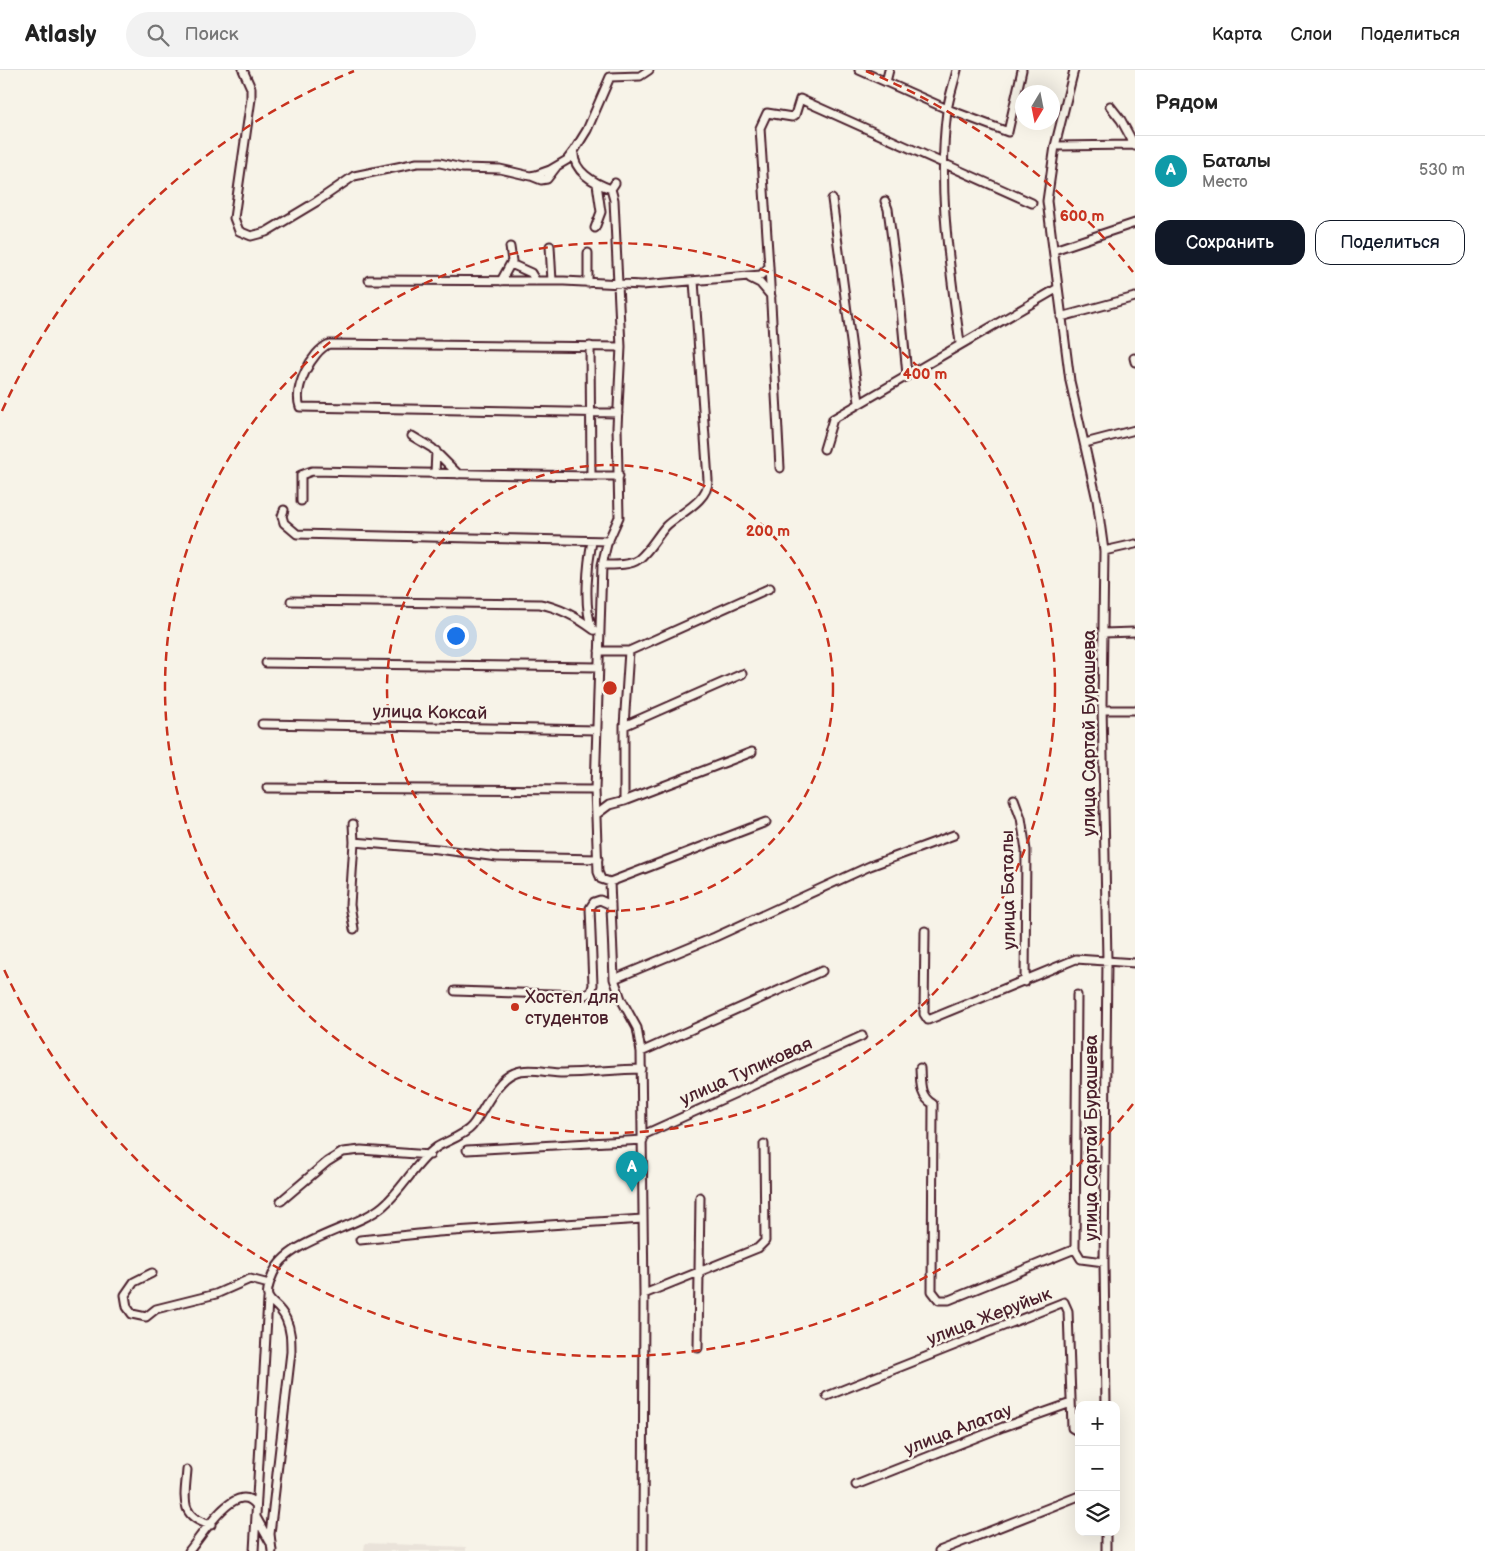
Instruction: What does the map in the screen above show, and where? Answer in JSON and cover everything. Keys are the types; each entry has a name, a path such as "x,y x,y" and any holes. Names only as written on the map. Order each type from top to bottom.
{"street":[{"path":"243,70 250,88 251,99 234,218 236,226 245,235 256,236 316,202 354,176 417,163 431,163 462,168 500,169 536,176 558,166 574,151 587,130 610,77 640,76 649,70"},
{"path":"858,70 947,109 1008,132 1022,70"},
{"path":"886,82 889,70"},
{"path":"957,70 947,109 945,164 946,242 960,344"},
{"name":"улица Сартай Бурашева","path":"1074,70 1055,146 1047,201 1070,381 1097,500 1104,551 1102,710 1107,960 1104,1262 1106,1401"},
{"path":"780,468 772,297 760,128 768,113 792,117 795,114 800,99 1032,203"},
{"path":"1055,146 1135,145 1121,120 1110,106"},
{"path":"574,151 575,163 597,184 613,186 619,284 621,347 618,413 619,517 602,565 597,633 599,651 595,790 598,872 601,880 610,882 766,822"},
{"path":"595,228 601,212 597,184"},
{"path":"832,199 859,402"},
{"path":"884,201 888,209 900,300 906,375"},
{"path":"1054,250 1135,223"},
{"path":"550,246 552,281"},
{"path":"501,280 511,264 510,247"},
{"path":"588,253 588,283"},
{"path":"511,264 531,273 536,281"},
{"path":"369,280 501,280 619,284 747,277 761,275 769,267"},
{"path":"747,277 760,283 772,297"},
{"path":"602,565 626,564 639,559 665,528 694,506 707,490 708,480 694,281"},
{"path":"824,449 833,419 859,402 1058,288"},
{"path":"1061,317 1135,297"},
{"path":"618,413 300,407 298,391 317,352 330,344 621,347"},
{"path":"590,346 591,476"},
{"path":"1085,443 1135,430"},
{"path":"412,436 436,451 458,474"},
{"path":"435,474 436,451"},
{"path":"301,501 301,475 312,471 619,476"},
{"path":"284,510 284,523 297,534 609,541"},
{"path":"592,540 588,582 589,620 597,633"},
{"path":"1104,551 1135,544"},
{"path":"599,651 629,651 770,588"},
{"path":"291,601 540,604 570,613 597,633"},
{"path":"1103,633 1135,632"},
{"path":"624,802 624,726 629,651"},
{"path":"266,663 598,667"},
{"path":"624,726 742,674"},
{"path":"1102,710 1135,710"},
{"name":"улица Коксай","path":"262,724 597,730"},
{"path":"597,814 609,805 624,802 752,752"},
{"path":"267,788 595,790"},
{"name":"улица Баталы","path":"1014,799 1022,818 1026,850 1025,982"},
{"path":"353,824 354,842 350,905 354,929"},
{"path":"614,979 722,934 870,866 954,834"},
{"path":"354,842 438,849 497,857 598,859"},
{"path":"610,882 614,979 624,1006 638,1028 642,1052 644,1219 642,1551"},
{"path":"456,991 585,995 591,992 593,985 590,908 594,902 600,900 611,905"},
{"path":"925,931 924,1014 928,1020 1025,982 1061,964 1076,959 1135,963"},
{"path":"642,1052 822,971"},
{"path":"1077,996 1075,1249 1081,1259 1104,1262"},
{"name":"улица Тупиковая","path":"643,1138 862,1036"},
{"path":"920,1068 921,1091 925,1100 933,1104 932,1285 935,1296 939,1300 949,1300 1075,1249"},
{"path":"254,1551 264,1400 269,1284 274,1271 283,1260 309,1242 366,1217 383,1206 435,1148 471,1128 484,1105 512,1074 525,1071 564,1073 642,1069"},
{"path":"467,1150 643,1138"},
{"path":"644,1294 758,1248 765,1241 764,1144"},
{"path":"281,1201 327,1162 344,1152 361,1150 430,1155"},
{"path":"698,1348 700,1197"},
{"path":"360,1240 438,1232 644,1219"},
{"path":"152,1273 134,1282 125,1295 127,1307 139,1317 146,1317 156,1309 216,1294 250,1279 269,1284"},
{"path":"268,1299 285,1316 291,1331 291,1352 270,1534 271,1548"},
{"name":"улица Жеруйык","path":"827,1396 1064,1302 1068,1311 1072,1428 1075,1430"},
{"name":"улица Алатау","path":"856,1485 975,1438 1071,1403"},
{"path":"187,1470 184,1499 186,1509 191,1517 211,1525"},
{"path":"189,1551 221,1510 233,1500 243,1497 249,1498 256,1504"},
{"path":"938,1551 1075,1498"},
{"path":"256,1516 271,1548"},
{"path":"1106,1536 1106,1551"}],"shaded area":[{"path":"365,1543 466,1547 466,1551 364,1551"}],"place":[{"name":"Хостел для студентов","path":"515,1007"},
{"name":"Баталы","path":"632,1192"}]}
